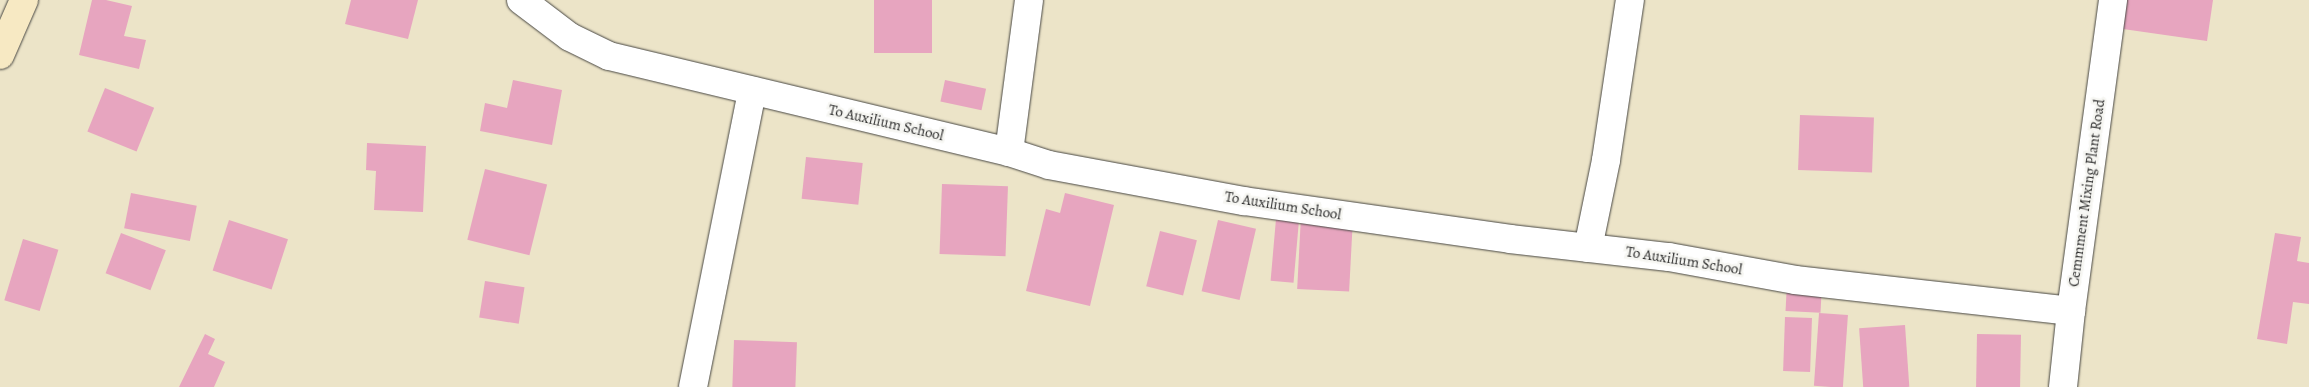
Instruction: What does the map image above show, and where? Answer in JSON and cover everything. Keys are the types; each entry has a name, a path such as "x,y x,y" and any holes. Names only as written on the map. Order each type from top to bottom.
{"main road":[{"path":"0,55 24,0"}],"street":[{"name":"To Auxilium School","path":"521,0 570,37 609,56 1009,152 1049,165 1244,201 1510,239 1669,257 1796,280 2071,311"},
{"path":"1009,152 1029,0"},
{"path":"1588,248 1606,160 1630,0"},
{"name":"Cemmment Mixing Plant Road","path":"2063,387 2071,311 2113,0"},
{"path":"693,387 752,91"}],"building":[{"path":"92,0 106,0 132,6 124,36 146,40 139,69 79,55"},
{"path":"351,0 418,0 408,39 345,24"},
{"path":"874,0 932,0 932,53 874,53"},
{"path":"2127,0 2213,0 2207,41 2123,29"},
{"path":"513,80 562,90 552,145 480,131 485,103 507,108"},
{"path":"945,80 986,89 982,110 940,102"},
{"path":"105,88 154,108 137,151 87,132"},
{"path":"1800,115 1874,118 1872,173 1798,170"},
{"path":"367,143 426,146 423,212 374,210 376,171 366,170"},
{"path":"806,157 863,163 858,205 802,199"},
{"path":"485,169 547,184 529,255 467,240"},
{"path":"942,184 1008,186 1006,256 940,254"},
{"path":"131,193 197,206 190,241 124,228"},
{"path":"1065,193 1114,205 1090,306 1026,291 1046,209 1060,213"},
{"path":"1301,216 1353,219 1349,292 1297,289"},
{"path":"1276,219 1299,221 1294,283 1271,281"},
{"path":"229,220 288,239 272,290 213,270"},
{"path":"1218,220 1256,229 1240,300 1202,291"},
{"path":"1160,231 1197,240 1183,295 1146,286"},
{"path":"121,233 166,250 150,290 106,273"},
{"path":"2275,233 2301,237 2297,261 2309,263 2309,304 2293,302 2287,344 2257,339"},
{"path":"23,239 58,250 40,311 4,300"},
{"path":"485,281 525,287 519,324 479,318"},
{"path":"1787,283 1822,285 1820,313 1786,311"},
{"path":"1819,313 1848,315 1843,387 1814,386"},
{"path":"1785,317 1812,318 1810,372 1783,371"},
{"path":"1905,325 1909,387 1863,387 1859,328"},
{"path":"205,334 215,339 208,354 225,362 214,387 179,387"},
{"path":"1977,334 2021,335 2020,387 1976,387"},
{"path":"734,340 797,342 795,387 732,387"}]}
